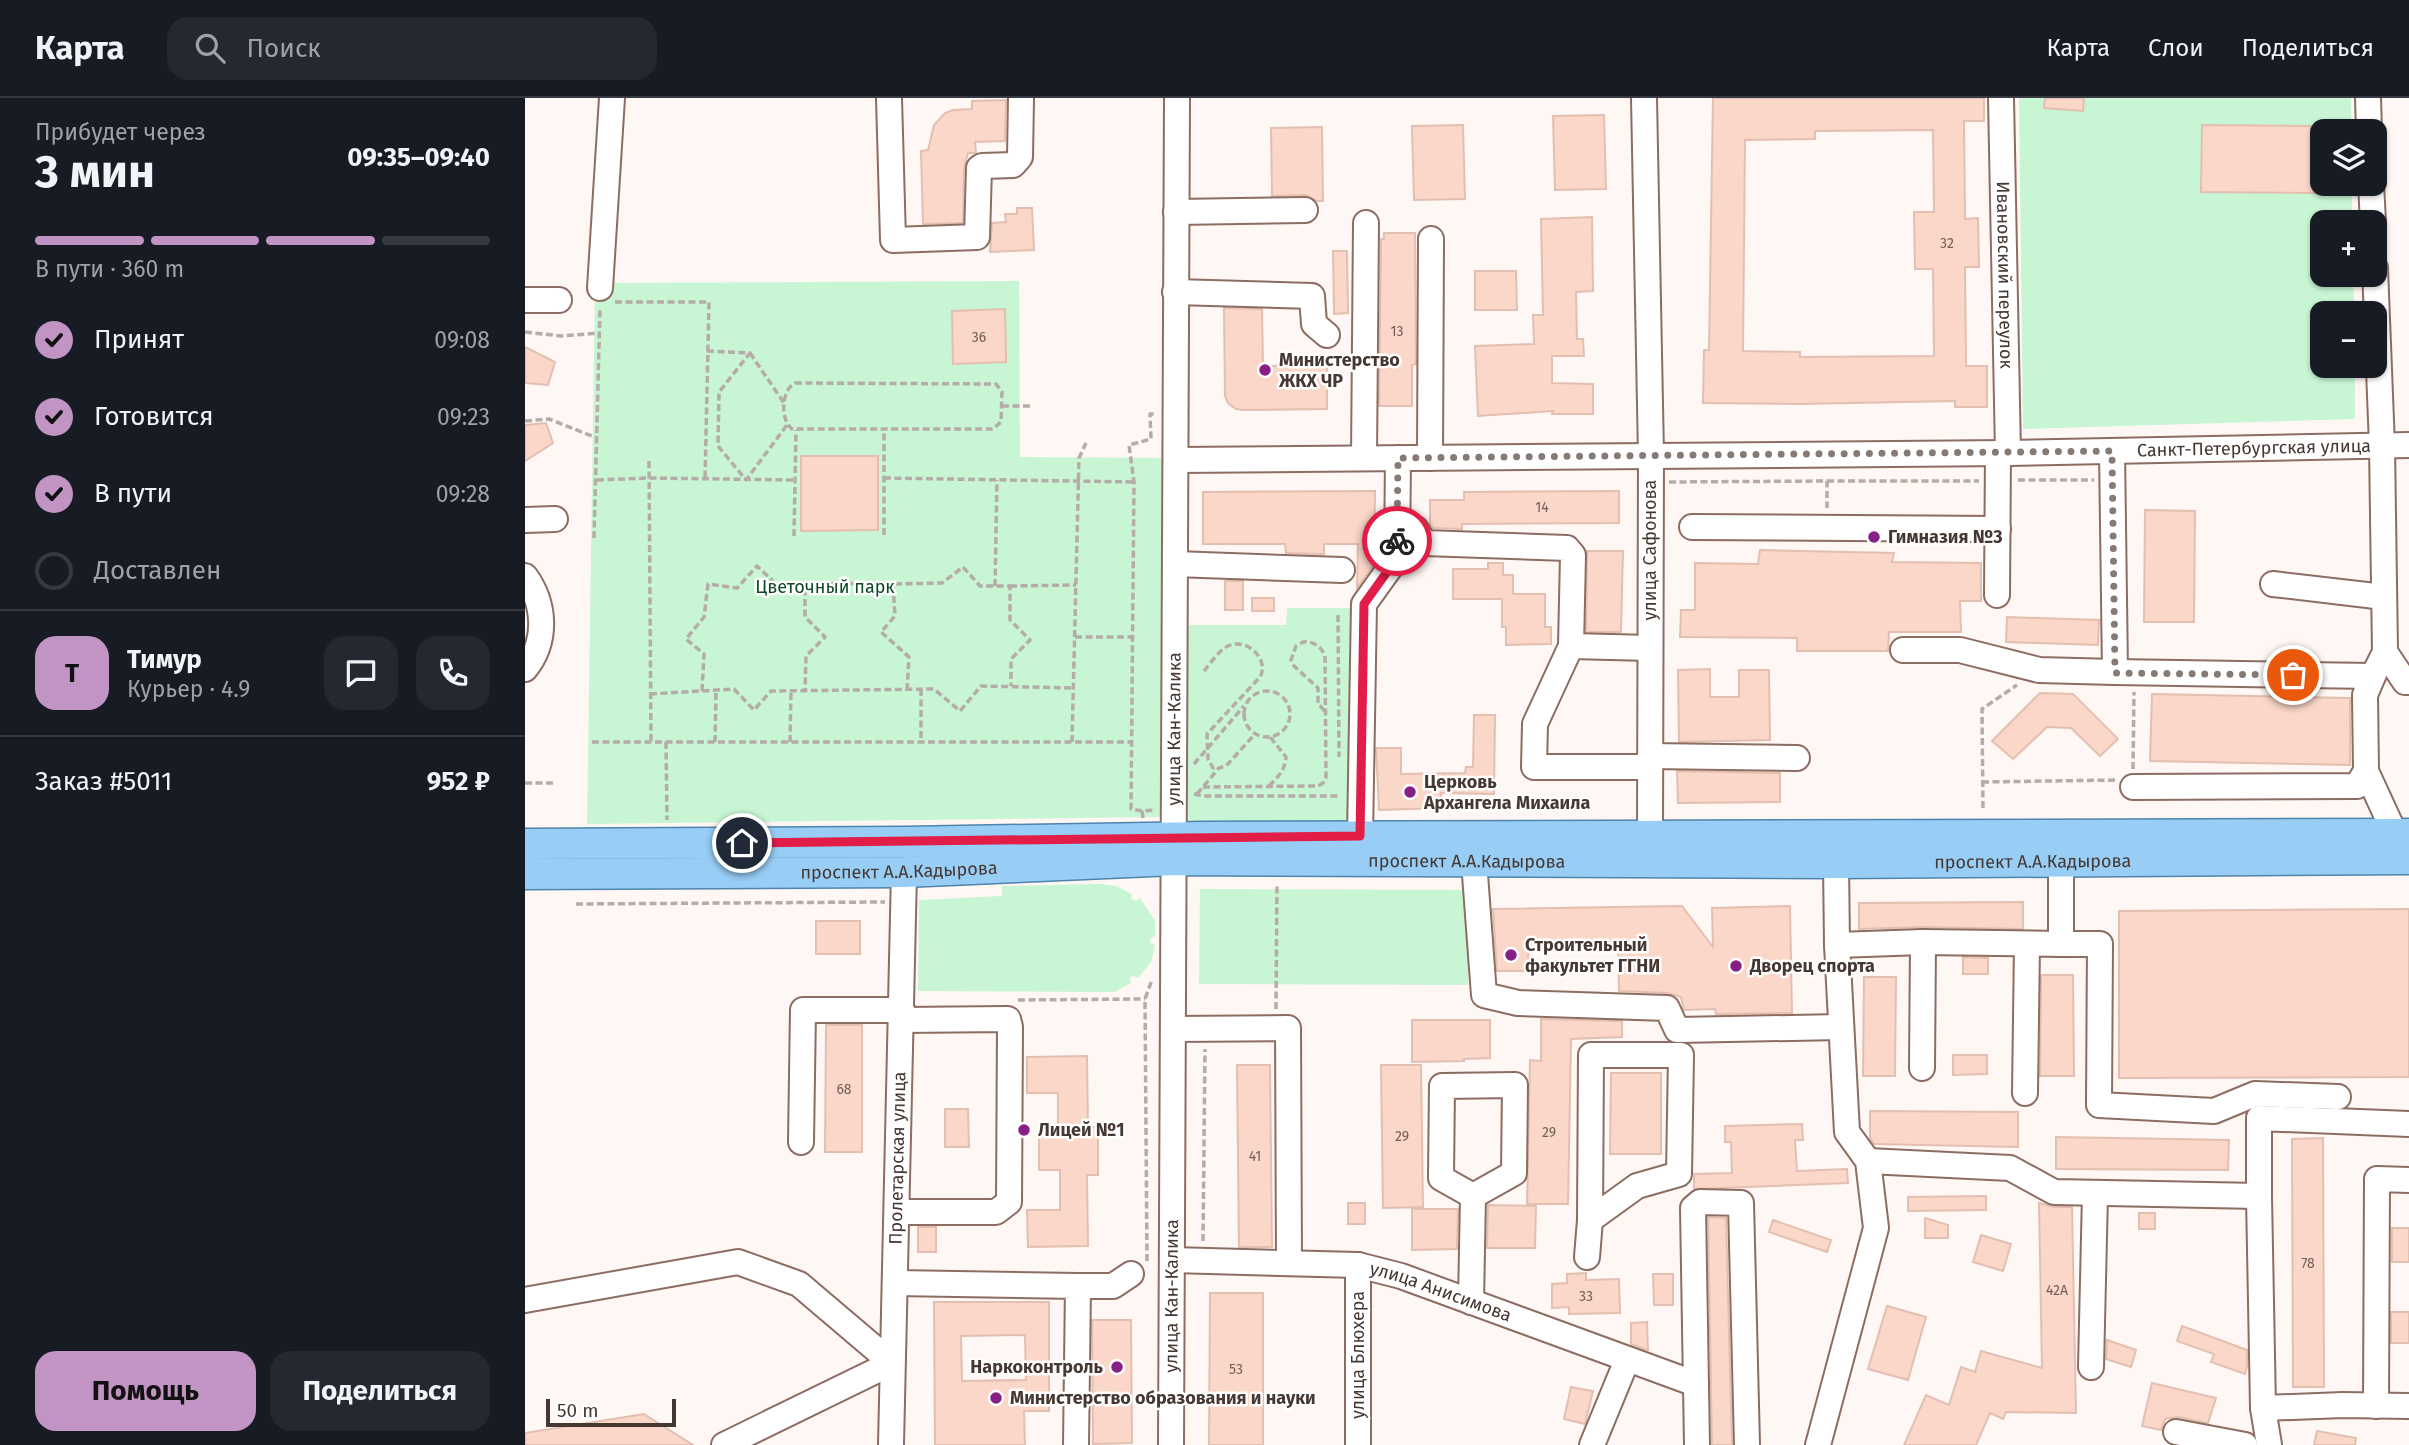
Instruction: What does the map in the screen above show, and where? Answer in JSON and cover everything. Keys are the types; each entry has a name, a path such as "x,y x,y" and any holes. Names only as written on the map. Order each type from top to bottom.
{"main road":[{"name":"проспект А.А.Кадырова","path":"525,874 904,872 1175,848 1360,836 1650,835 2404,843"},
{"name":"проспект А.А.Кадырова","path":"525,844 904,842 1175,848 1474,861 1836,863 2061,862 2404,843"}],"street":[{"path":"600,295 612,98"},
{"path":"889,98 893,240 977,237 979,168 1013,165 1020,158 1021,98"},
{"name":"улица Кан-Калика","path":"1171,1445 1177,98"},
{"name":"улица Сафонова","path":"1644,98 1651,455 1650,835"},
{"name":"Ивановский переулок","path":"1997,595 1998,481 2003,453 2001,98"},
{"path":"2368,98 2369,119"},
{"path":"1176,212 1305,210"},
{"path":"1364,458 1366,223"},
{"path":"1430,458 1431,239"},
{"path":"2376,287 2382,446 2385,652 2365,695 2366,771 2404,843"},
{"path":"1175,292 1312,296 1314,324 1327,335"},
{"path":"525,300 559,299"},
{"name":"Санкт-Петербургская улица","path":"1176,460 2003,453 2409,445"},
{"path":"2112,451 2124,673"},
{"path":"1360,836 1364,604 1397,558 1398,458"},
{"path":"525,520 555,519"},
{"path":"1692,527 1998,529"},
{"path":"1398,528 1416,529 1424,544 1567,548 1573,555 1571,646 1535,724 1534,767 1797,758"},
{"path":"1175,564 1342,570"},
{"path":"525,576 535,590 542,615 540,642 525,669"},
{"path":"2273,584 2384,597"},
{"path":"1571,646 1650,649"},
{"path":"1903,650 1960,650 2039,670 2373,676"},
{"path":"2385,652 2405,682 2409,682"},
{"path":"2133,783 2357,786 2366,771"},
{"path":"1474,861 1484,995 1518,1003 1667,1008 1677,1030 1841,1027"},
{"path":"2061,862 2061,944"},
{"path":"1818,1445 1876,1228 1868,1161 1847,1132 1837,945 1836,863"},
{"name":"Пролетарская улица","path":"891,1445 904,872"},
{"path":"1922,1068 1923,943"},
{"path":"2025,1093 2027,944"},
{"path":"1837,945 2100,944 2099,1105 2214,1111 2255,1094 2338,1097"},
{"path":"801,1142 803,1010 1008,1020 1009,1202 996,1212 897,1212"},
{"path":"1174,1029 1288,1028 1289,1263"},
{"path":"1587,1257 1590,1220 1591,1055 1681,1055 1679,1174 1637,1186 1590,1220"},
{"path":"1515,1085 1514,1173 1473,1195 1441,1178 1442,1086 1515,1085"},
{"path":"2269,1445 2263,1408 2259,1118 2409,1124"},
{"path":"1868,1161 2010,1168 2054,1192 2259,1196"},
{"path":"2376,1406 2377,1179 2409,1180"},
{"path":"2091,1367 2095,1194"},
{"path":"1471,1301 1473,1195"},
{"path":"1697,1445 1693,1208 1700,1202 1741,1203 1747,1445"},
{"name":"улица Анисимова","path":"1172,1260 1359,1265 1401,1276 1696,1384"},
{"path":"525,1300 738,1262 799,1284 892,1363 725,1445"},
{"name":"улица Блюхера","path":"1358,1445 1359,1265"},
{"path":"895,1283 1113,1286 1139,1271"},
{"path":"1076,1445 1078,1286"},
{"path":"1592,1445 1627,1360"},
{"path":"2263,1408 2409,1406"},
{"path":"2176,1432 2245,1445"}],"path":[{"path":"594,538 600,295 709,302 705,479"},
{"path":"525,332 561,336 599,333"},
{"path":"707,351 750,353"},
{"path":"746,480 718,446 719,392 750,353"},
{"path":"750,353 785,404"},
{"path":"795,383 996,384 1002,392 1002,406 1001,422 993,429 796,429 787,425 785,419 786,392 789,386 795,383"},
{"path":"706,392 719,392"},
{"path":"1002,406 1031,406"},
{"path":"1142,811 1131,809 1134,482 1129,445 1151,439 1150,414 1176,414"},
{"path":"525,421 549,419 597,438"},
{"path":"746,480 787,425"},
{"path":"795,536 796,429"},
{"path":"884,429 884,535"},
{"path":"1072,742 1079,458 1086,443"},
{"path":"705,445 718,446"},
{"path":"649,461 651,742"},
{"path":"597,480 649,478 795,481"},
{"path":"884,478 1134,482"},
{"path":"995,586 997,480"},
{"path":"1651,482 2112,480"},
{"path":"1826,528 1827,481"},
{"path":"702,691 704,654 686,639 704,617 708,584 737,587 757,566 775,583 942,583 963,567 980,586 1076,585"},
{"path":"805,583 805,617 825,637 806,656 805,691"},
{"path":"893,584 895,615 881,632 909,657 907,690"},
{"path":"1010,586 1010,620 1030,640 1011,659 1011,686"},
{"path":"1338,615 1339,769"},
{"path":"1075,637 1132,637"},
{"path":"1203,787 1318,786 1323,783 1326,777 1326,712 1325,656 1316,644 1303,642 1296,646 1291,660 1318,688 1318,704 1326,712"},
{"path":"1204,671 1227,646 1234,645 1256,653 1264,670 1207,734 1210,764 1219,768"},
{"path":"1983,808 1982,709 2039,670"},
{"path":"1982,782 2133,783 2124,673"},
{"path":"650,695 734,689 754,710 771,691 934,689 960,711 982,686 1073,688"},
{"path":"921,689 921,742"},
{"path":"715,742 716,690"},
{"path":"1193,765 1252,696 1266,690 1287,701 1289,723 1280,734 1270,737 1255,734 1244,718 1247,702"},
{"path":"790,742 792,691"},
{"path":"1194,794 1219,768 1226,766 1255,734"},
{"path":"1269,786 1286,766 1286,757 1270,737"},
{"path":"666,742 667,820"},
{"path":"592,743 1132,742"},
{"path":"1192,775 1193,752"},
{"path":"525,783 554,783"},
{"path":"1192,784 1192,802"},
{"path":"1194,794 1339,797"},
{"path":"576,904 903,902"},
{"path":"1139,1271 1145,999 1152,977"},
{"path":"1010,1000 1145,999"},
{"path":"1203,1261 1205,1029"}],"green space":[{"path":"2019,98 2351,98 2351,119 2310,119 2310,196 2352,196 2352,210 2310,210 2310,287 2353,287 2354,301 2310,301 2310,378 2355,378 2355,419 2023,429"},
{"name":"Цветочный парк","path":"1019,281 1020,457 1165,458 1162,817 587,824 595,283"},
{"path":"1287,608 1356,608 1352,826 1186,826 1187,625 1286,625"},
{"path":"1002,886 1116,886 1132,894 1131,899 1136,901 1140,898 1155,921 1155,936 1150,943 1155,945 1151,962 1138,978 1130,978 1131,983 1115,992 918,991 919,900 1002,896"},
{"path":"1200,889 1468,890 1468,985 1199,984"}],"building":[{"path":"1713,98 1984,98 1984,121 1964,121 1965,219 1978,218 1979,267 1965,267 1966,366 1987,366 1987,407 1955,407 1955,401 1703,403 1704,350 1709,350","holes":["1933,130 1934,212 1914,212 1915,269 1933,269 1934,356 1800,357 1800,352 1743,351 1745,140 1815,139 1815,131"]},
{"path":"2045,98 2084,98 2083,111 2044,108"},
{"path":"1006,100 1005,141 975,142 976,153 968,153 964,168 963,223 923,224 921,151 928,150 934,125 945,113 972,109 972,101"},
{"path":"1604,115 1606,189 1555,190 1553,116"},
{"path":"1463,125 1465,199 1414,200 1412,126"},
{"path":"2202,125 2310,126 2310,193 2201,192"},
{"path":"1322,127 1323,201 1305,195 1272,196 1271,128"},
{"path":"1017,208 1032,208 1034,250 990,252 992,223 1006,222 1005,214 1017,214"},
{"path":"1592,217 1593,291 1576,292 1577,339 1583,339 1584,356 1552,356 1552,383 1593,384 1593,414 1552,414 1553,411 1478,416 1475,346 1534,344 1533,315 1543,315 1541,219"},
{"path":"1384,233 1415,233 1416,364 1412,365 1412,406 1379,406 1381,239 1384,239"},
{"path":"1333,251 1347,251 1348,313 1334,314"},
{"path":"1475,271 1516,271 1517,310 1475,310"},
{"path":"1224,308 1262,309 1263,366 1327,365 1327,409 1243,410 1228,403 1225,396"},
{"path":"1005,309 1006,362 953,364 952,311"},
{"path":"525,347 555,362 548,385 525,383"},
{"path":"546,423 553,443 525,461 525,425"},
{"path":"801,456 878,456 878,530 801,531"},
{"path":"1375,491 1374,564 1357,588 1358,544 1324,544 1324,554 1321,554 1286,553 1285,544 1203,544 1203,492"},
{"path":"1619,491 1619,523 1462,524 1462,529 1433,528 1430,524 1430,500 1464,500 1464,492"},
{"path":"2145,510 2195,511 2194,622 2144,622"},
{"path":"1760,550 1894,553 1892,562 1981,563 1981,601 1960,601 1961,632 1889,632 1888,651 1797,651 1797,638 1680,637 1681,610 1695,610 1695,563 1758,564"},
{"path":"1587,551 1623,551 1621,632 1586,632"},
{"path":"1488,563 1503,563 1503,575 1513,575 1513,594 1545,594 1545,627 1551,627 1551,644 1506,645 1506,627 1502,627 1502,599 1453,599 1453,569 1488,569"},
{"path":"1225,581 1243,581 1243,610 1225,610"},
{"path":"1252,598 1274,598 1274,611 1252,611"},
{"path":"2007,617 2099,620 2098,645 2006,642"},
{"path":"1710,669 1710,697 1739,697 1739,670 1769,670 1770,740 1679,742 1678,670"},
{"path":"2040,693 2073,694 2118,739 2100,756 2071,728 2047,727 2013,759 1992,741"},
{"path":"2152,694 2350,698 2350,765 2150,761"},
{"path":"1474,715 1495,715 1494,794 1441,793 1441,808 1379,810 1376,748 1401,748 1401,774 1465,773 1466,767 1473,767"},
{"path":"1677,771 1780,773 1780,802 1678,803"},
{"path":"2023,902 2023,929 1859,929 1859,903"},
{"path":"1682,906 1713,947 1712,908 1790,906 1792,1013 1716,1014 1715,1009 1684,1010 1681,997 1668,993 1619,991 1618,945 1528,947 1529,971 1497,971 1493,909"},
{"path":"2409,909 2409,1077 2119,1078 2119,911"},
{"path":"816,921 860,921 860,954 816,954"},
{"path":"1963,957 1988,958 1988,974 1963,974"},
{"path":"2041,975 2073,975 2074,1076 2040,1076"},
{"path":"1864,977 1896,977 1895,1076 1863,1076"},
{"path":"1541,1019 1622,1021 1622,1037 1571,1039 1568,1204 1527,1204 1530,1060 1541,1061"},
{"path":"1412,1020 1490,1020 1490,1058 1412,1062"},
{"path":"826,1025 862,1025 862,1152 825,1152"},
{"path":"1953,1055 1987,1055 1987,1074 1953,1075"},
{"path":"1087,1056 1088,1127 1098,1127 1098,1175 1087,1175 1088,1246 1028,1247 1027,1210 1060,1210 1060,1170 1039,1170 1039,1133 1058,1133 1058,1093 1027,1093 1027,1057"},
{"path":"1237,1065 1270,1065 1272,1247 1239,1247"},
{"path":"1381,1065 1421,1065 1423,1207 1383,1208"},
{"path":"1611,1073 1661,1073 1661,1154 1610,1154"},
{"path":"945,1109 968,1109 969,1147 945,1147"},
{"path":"1870,1111 2018,1112 2018,1147 1874,1144 1870,1138"},
{"path":"1802,1124 1803,1140 1795,1140 1797,1171 1847,1169 1848,1183 1694,1189 1694,1174 1732,1173 1731,1142 1725,1142 1725,1126"},
{"path":"2056,1137 2229,1140 2228,1170 2056,1169"},
{"path":"2323,1138 2324,1387 2293,1387 2292,1139"},
{"path":"1986,1196 1986,1210 1908,1211 1908,1197"},
{"path":"1348,1203 1365,1203 1365,1224 1348,1224"},
{"path":"2039,1203 2054,1207 2072,1207 2076,1413 2006,1412 2003,1419 1990,1413 1976,1445 1904,1445 1926,1395 1949,1405 1961,1367 1975,1372 1981,1351 2042,1368"},
{"path":"1488,1205 1536,1206 1535,1248 1487,1248"},
{"path":"1412,1209 1458,1209 1457,1249 1412,1250"},
{"path":"2139,1213 2155,1213 2155,1229 2139,1229"},
{"path":"1708,1217 1726,1218 1732,1445 1712,1445"},
{"path":"1925,1218 1948,1225 1948,1238 1925,1238"},
{"path":"1773,1220 1831,1240 1827,1252 1769,1232"},
{"path":"918,1227 936,1227 936,1252 918,1252"},
{"path":"2392,1228 2409,1228 2409,1262 2392,1262"},
{"path":"1981,1235 2011,1244 2003,1271 1973,1262"},
{"path":"1586,1273 1586,1280 1619,1279 1620,1313 1569,1314 1569,1307 1552,1308 1552,1284 1567,1283 1567,1274"},
{"path":"1653,1274 1673,1274 1673,1305 1654,1305"},
{"path":"1210,1293 1263,1293 1263,1445 1209,1445"},
{"path":"934,1302 1049,1302 1049,1411 1024,1411 1025,1445 935,1445","holes":["1025,1335 1026,1380 962,1381 961,1336"]},
{"path":"1887,1306 1926,1317 1908,1380 1868,1369"},
{"path":"2391,1312 2409,1312 2409,1343 2391,1343"},
{"path":"1092,1320 1131,1320 1132,1443 1093,1444"},
{"path":"1647,1322 1648,1350 1631,1344 1631,1323"},
{"path":"2182,1326 2247,1350 2245,1374 2211,1362 2214,1354 2177,1341"},
{"path":"2107,1340 2136,1350 2131,1367 2106,1359"},
{"path":"2152,1383 2216,1398 2208,1423 2178,1417 2165,1419 2161,1430 2142,1426"},
{"path":"1571,1387 1593,1391 1585,1424 1564,1419"},
{"path":"644,1414 693,1445 525,1445 525,1433"},
{"path":"2317,1431 2356,1438 2355,1445 2314,1445"}],"way so far":[{"path":"1397,541 1398,458 2112,451 2115,673 2293,675"}],"place":[{"name":"Министерство ЖКХ ЧР","path":"1265,370"},
{"name":"Гимназия №3","path":"1874,537"},
{"name":"Церковь Архангела Михаила","path":"1410,792"},
{"name":"Строительный факультет ГГНИ","path":"1511,955"},
{"name":"Дворец спорта","path":"1736,966"},
{"name":"Лицей №1","path":"1024,1130"},
{"name":"Наркоконтроль","path":"1117,1367"},
{"name":"Министерство образования и науки","path":"996,1398"}],"route":[{"path":"742,843 1360,836 1364,604 1397,558 1397,541"}]}
